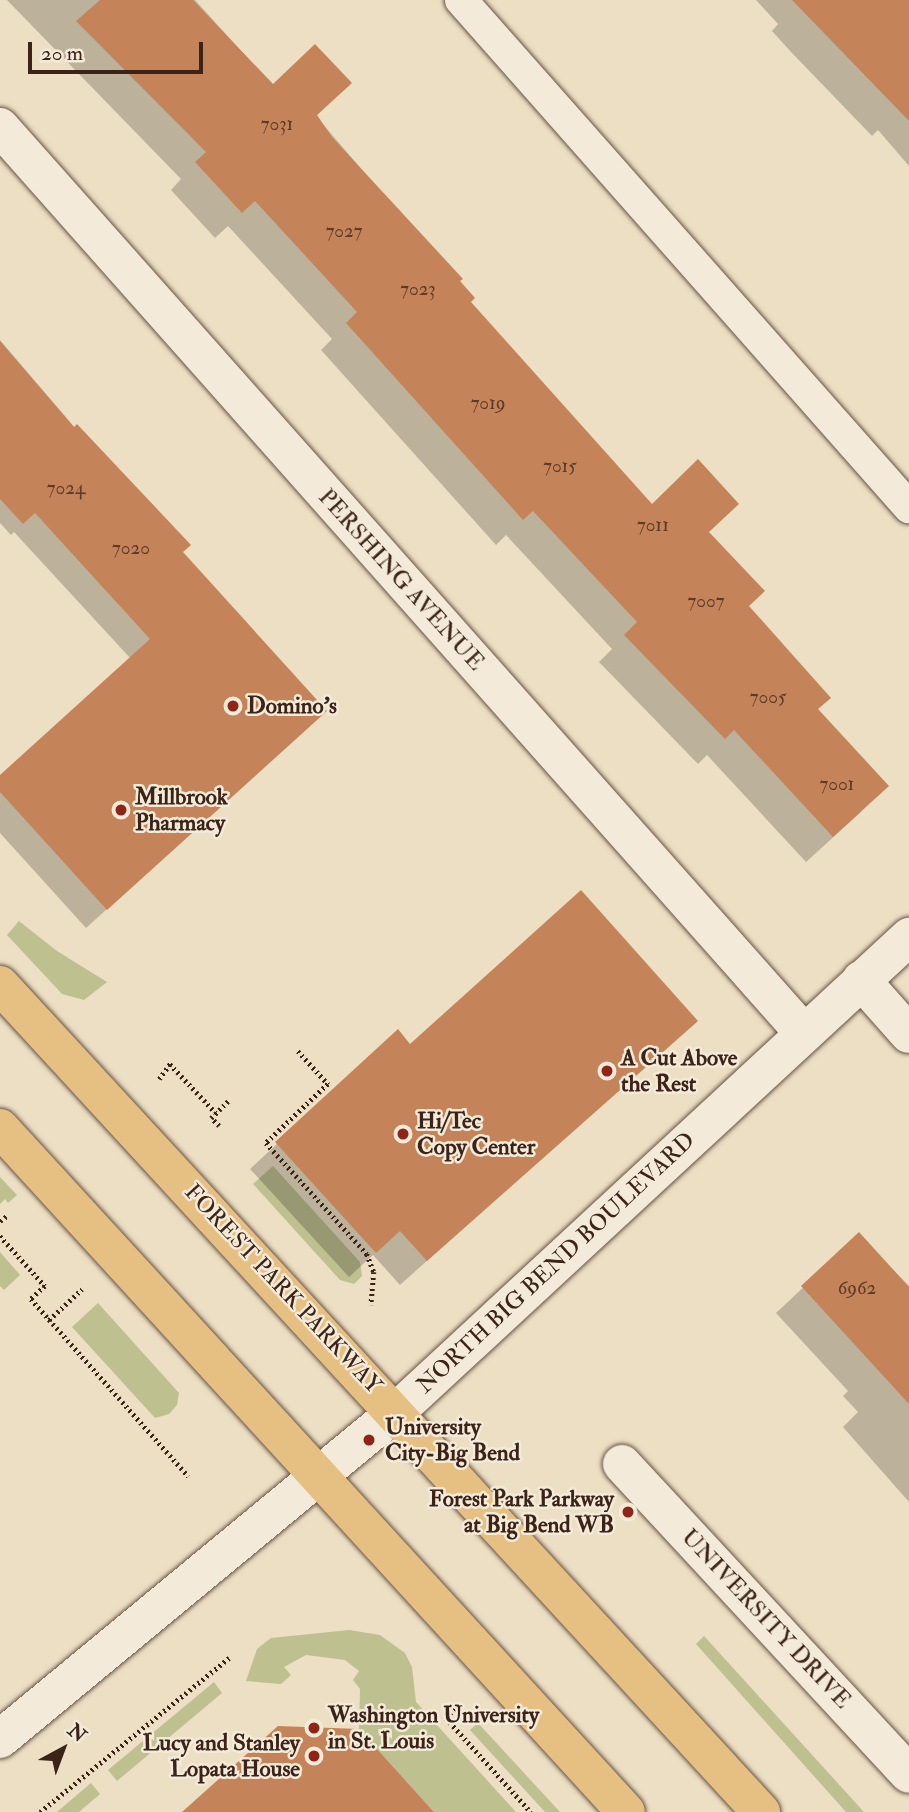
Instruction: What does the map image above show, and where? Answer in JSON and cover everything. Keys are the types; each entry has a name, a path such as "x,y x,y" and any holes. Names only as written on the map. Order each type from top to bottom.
{"main road":[{"name":"FOREST PARK PARKWAY","path":"0,985 397,1411 761,1812"},
{"path":"0,1128 626,1812"}],"street":[{"name":"PERSHING AVENUE","path":"0,127 803,1032"},
{"name":"NORTH BIG BEND BOULEVARD","path":"0,1739 397,1411 803,1032 909,937"},
{"path":"861,980 909,1034"},
{"name":"UNIVERSITY DRIVE","path":"622,1464 909,1774"}],"lane":[{"path":"461,0 909,507"}],"path":[{"path":"298,1051 328,1084 266,1143 372,1262 371,1305"},
{"path":"164,1084 156,1076 170,1064 216,1113"},
{"path":"219,1126 211,1118 228,1101"},
{"path":"0,1236 45,1286 31,1299 188,1476"},
{"path":"50,1320 89,1283"},
{"path":"40,1812 229,1658"},
{"path":"466,1699 446,1718 531,1812"}],"green space":[{"path":"19,921 57,951 107,982 84,1000 62,994 7,935"},
{"path":"273,1166 360,1262 362,1276 354,1284 340,1280 253,1184"},
{"path":"0,1177 17,1195 8,1203 5,1199 0,1204"},
{"path":"0,1252 20,1275 4,1290 0,1286"},
{"path":"98,1303 179,1393 177,1405 169,1414 155,1418 72,1327"},
{"path":"349,1630 380,1635 405,1653 412,1667 416,1702 516,1812 434,1812 359,1729 360,1689 353,1680 359,1671 345,1660 306,1655 284,1667 291,1675 281,1684 246,1681 257,1649 271,1638"},
{"path":"704,1636 864,1812 846,1812 696,1644"},
{"path":"214,1682 222,1693 117,1781 108,1770"},
{"path":"478,1723 560,1812 545,1812 470,1730"},
{"path":"91,1783 100,1794 79,1812 57,1812"}],"building":[{"path":"100,0 193,0 273,84 315,44 352,83 317,115 332,137 463,279 460,281 475,298 471,302 652,504 698,459 739,504 709,532 765,591 749,606 831,698 818,709 889,786 833,837 734,730 725,739 624,635 637,622 533,511 523,520 346,323 357,312 255,201 242,213 195,162 206,152 76,21"},
{"path":"792,0 909,0 909,121"},
{"path":"0,341 74,427 77,424 191,545 183,552 327,711 107,910 0,792 0,775 150,639 35,513 23,524 0,499"},
{"path":"581,890 698,1021 427,1261 400,1231 376,1253 275,1142 398,1029 410,1044"},
{"path":"859,1232 909,1287 909,1404 801,1286"},
{"name":"Lucy and Stanley Lopata House","path":"278,1726 359,1729 434,1812 182,1812"}],"place":[{"name":"Domino's","path":"233,706"},
{"name":"Millbrook Pharmacy","path":"121,810"},
{"name":"A Cut Above the Rest","path":"607,1071"},
{"name":"Hi/Tec Copy Center","path":"403,1134"},
{"name":"University City-Big Bend","path":"369,1440"},
{"name":"Forest Park Parkway at Big Bend WB","path":"628,1512"},
{"name":"Washington University in St. Louis","path":"314,1728"},
{"name":"Lucy and Stanley Lopata House","path":"314,1756"}]}
